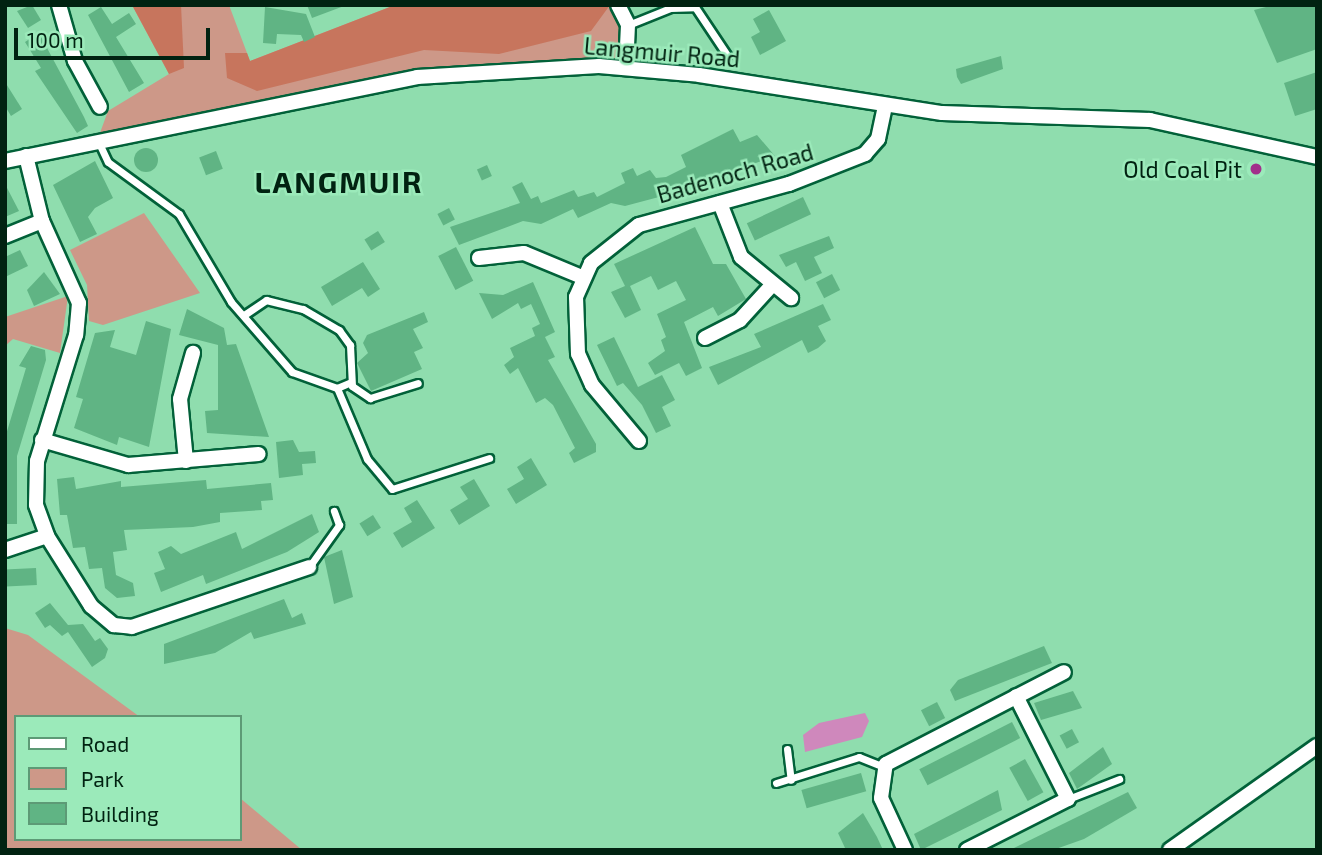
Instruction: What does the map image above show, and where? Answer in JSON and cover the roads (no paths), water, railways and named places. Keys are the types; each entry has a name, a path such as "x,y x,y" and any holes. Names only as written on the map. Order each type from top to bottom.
{"street":[{"path":"59,5 75,61 100,107"},
{"path":"618,5 628,26 626,68"},
{"name":"Langmuir Road","path":"5,161 417,76 520,67 626,68 969,115 1150,120 1317,157"},
{"name":"Badenoch Road","path":"639,442 592,385 578,354 574,317 582,277 610,243 639,225 720,203 865,154 878,139 885,105"},
{"path":"26,156 41,221 76,286 79,319 42,440 35,488 47,536 91,606 123,628 309,567"},
{"path":"720,203 734,246 791,298"},
{"path":"5,236 41,221"},
{"path":"479,258 524,253 582,277"},
{"path":"705,338 740,320 773,284"},
{"path":"186,461 180,399 193,353"},
{"path":"42,440 128,465 259,454"},
{"path":"5,550 47,536"},
{"path":"905,850 881,798 884,767 1064,672"},
{"path":"967,850 1068,799 1016,696"},
{"path":"1170,850 1317,746"}],"lane":[{"path":"628,26 670,8 695,7 727,55"},
{"path":"97,141 108,162 179,214 244,315 292,372 337,388 351,382"},
{"path":"244,315 266,300 303,309 339,330 351,345 351,382 370,398 418,383"},
{"path":"337,388 367,459 392,489 489,458"},
{"path":"309,567 339,525 334,511"},
{"path":"787,749 791,780"},
{"path":"776,783 859,757 884,767"},
{"path":"1068,799 1119,779"}],"place":[{"name":"Old Coal Pit","path":"1256,169"}],"district":[{"name":"LANGMUIR","path":"339,181"}]}
